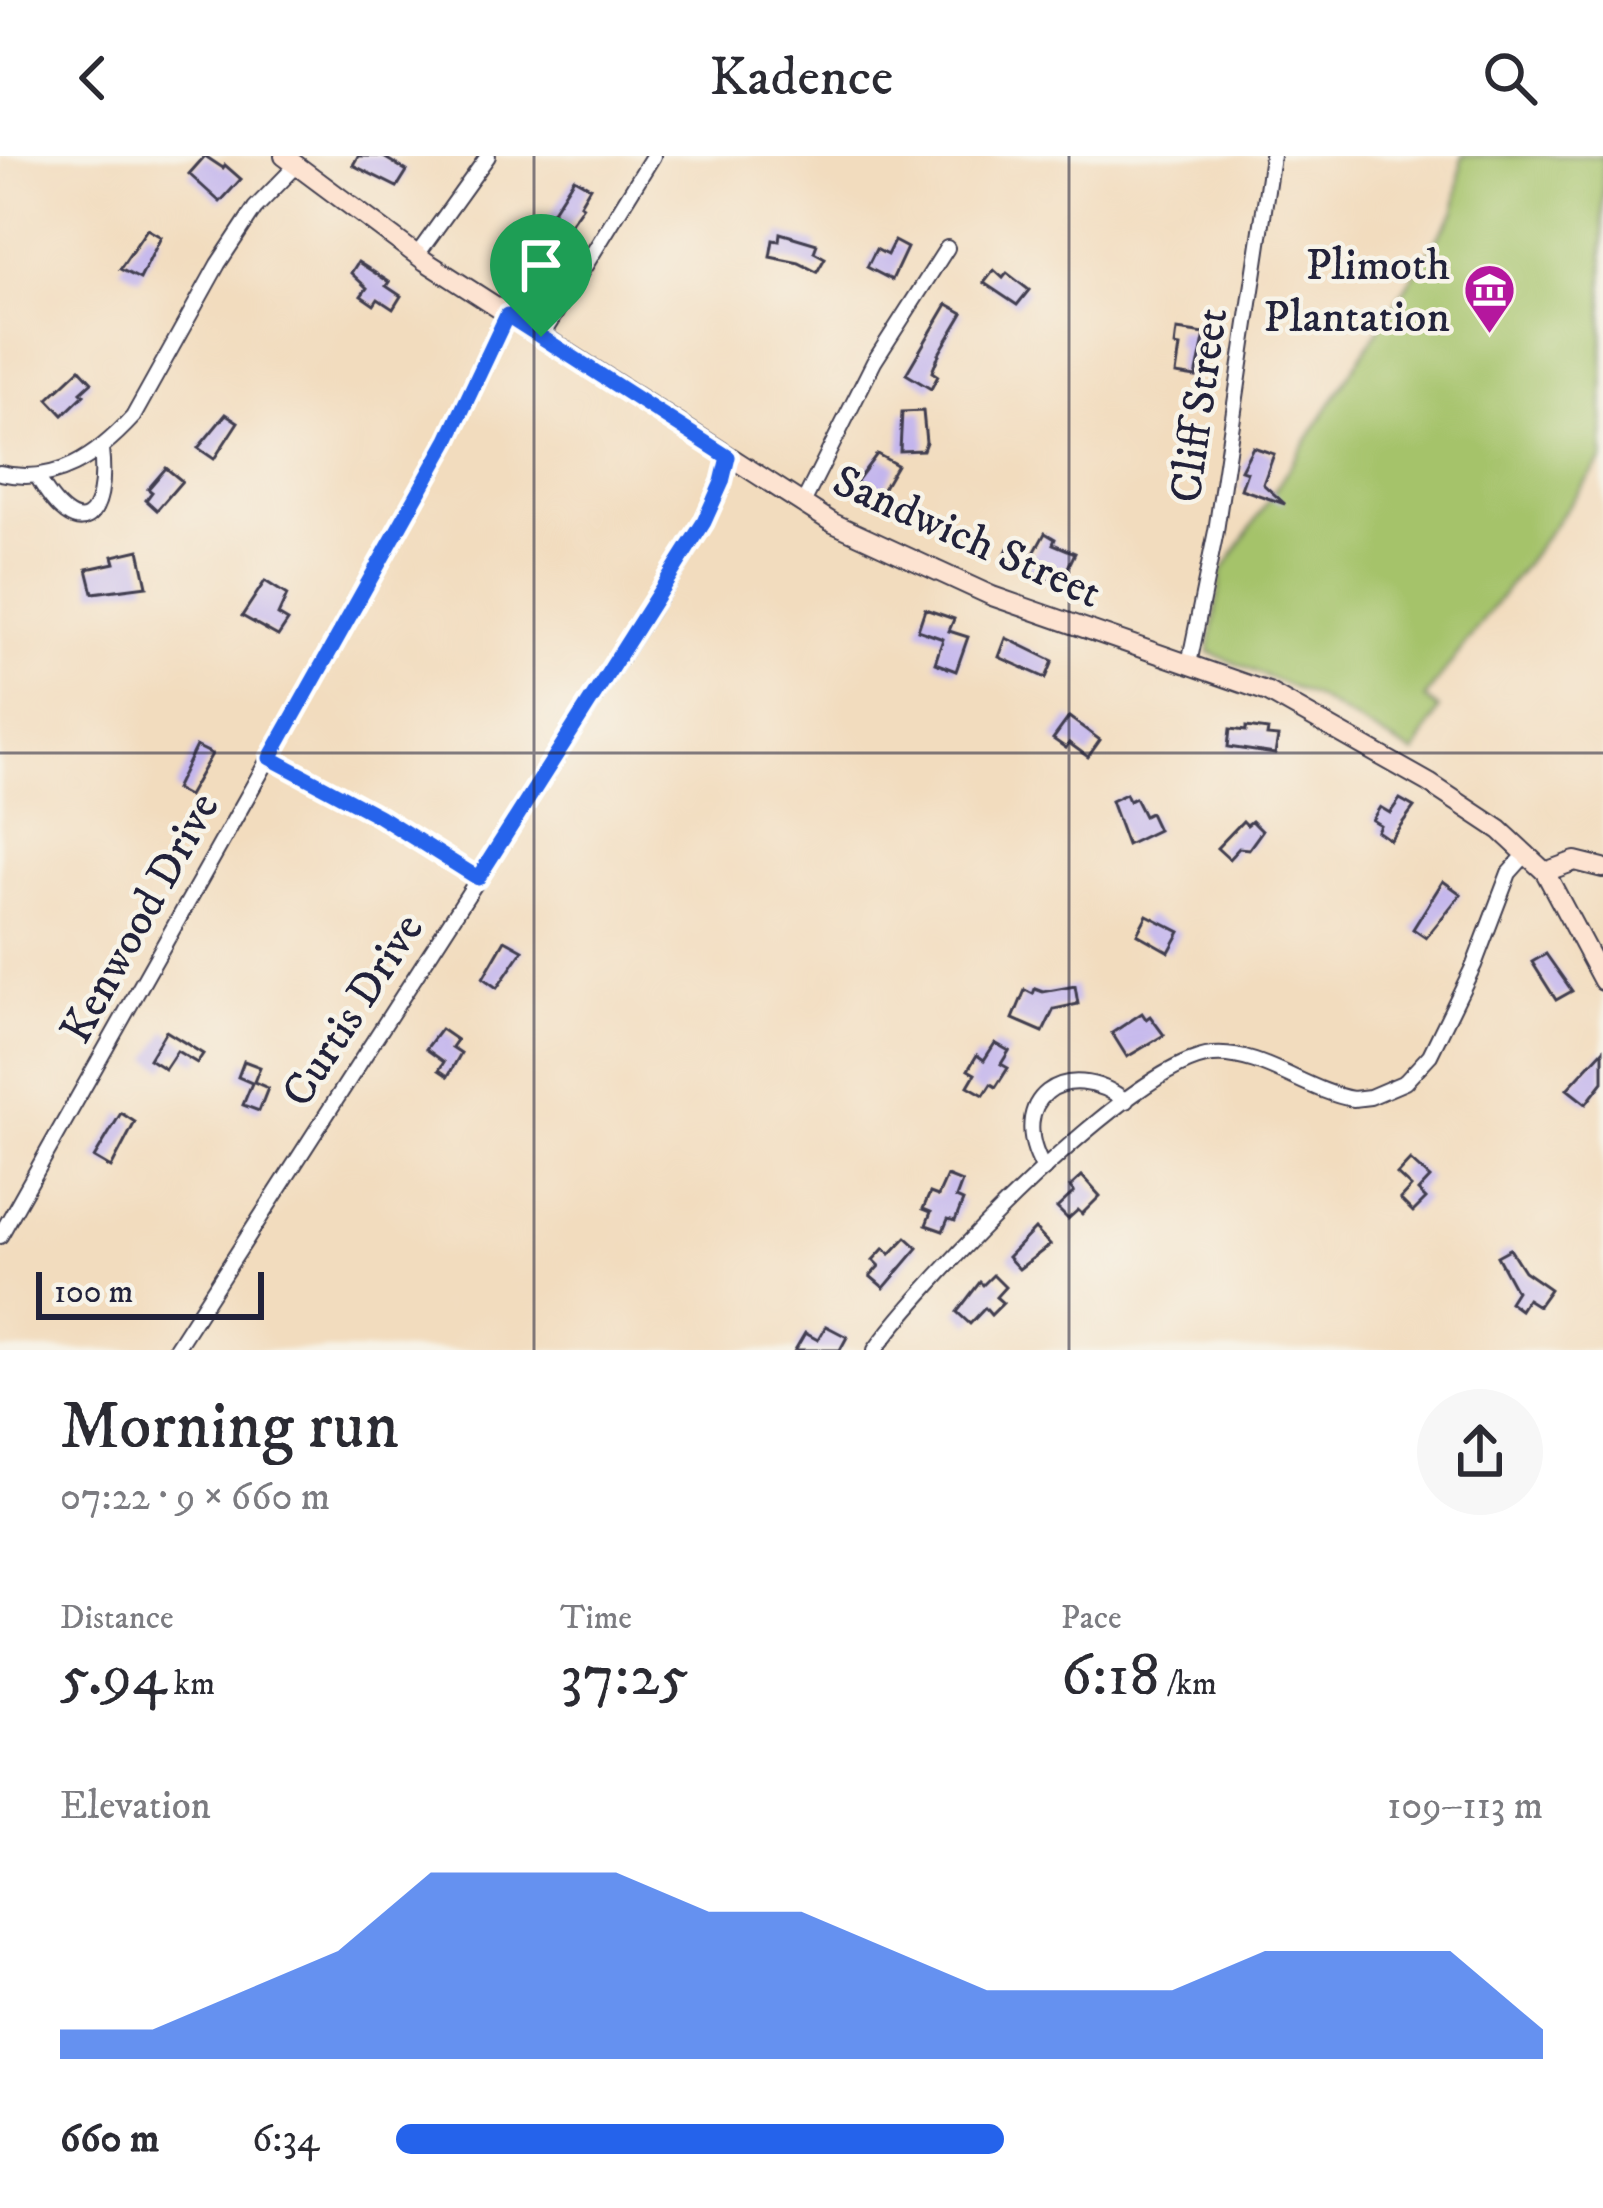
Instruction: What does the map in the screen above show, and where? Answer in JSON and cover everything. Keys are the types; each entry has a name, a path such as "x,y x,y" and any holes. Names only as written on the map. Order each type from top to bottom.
{"street":[{"path":"417,255 488,156"},
{"path":"541,337 653,156"},
{"name":"Cliff Street","path":"1190,664 1216,531 1272,156"},
{"path":"0,473 37,476 74,466 101,449 133,417 218,264 290,161"},
{"name":"Sandwich Street","path":"290,161 417,255 802,505 884,549 992,596 1268,692 1466,806 1544,872 1603,982"},
{"path":"802,505 874,362 947,248"},
{"name":"Kenwood Drive","path":"0,1236 448,440 507,315"},
{"path":"37,476 61,512 87,517 98,510 101,499 101,449"},
{"name":"Curtis Drive","path":"175,1350 704,522 728,457"},
{"path":"270,758 379,816 478,878"},
{"path":"875,1350 925,1289 1044,1168 1126,1101 1186,1061 1229,1055 1353,1100 1405,1082 1443,1032 1502,889 1527,853"},
{"path":"1544,872 1575,861 1603,868"},
{"path":"1044,1168 1031,1146 1030,1124 1035,1106 1052,1087 1071,1081 1093,1082 1126,1101"}],"green space":[{"name":"Plimoth Plantation","path":"1462,156 1603,156 1603,459 1425,698 1439,709 1414,754 1315,697 1209,652 1222,572 1455,211"}],"building":[{"path":"205,156 241,179 220,202 189,174"},
{"path":"358,156 382,156 407,171 397,187 353,165"},
{"path":"574,178 590,187 566,230 547,220"},
{"path":"147,229 161,237 140,279 120,269"},
{"path":"780,233 817,244 814,252 825,258 817,272 770,257 773,240 779,241"},
{"path":"894,241 907,248 892,280 867,267 876,249 887,255"},
{"path":"358,262 401,296 393,309 378,299 374,305 361,296 367,288 351,273"},
{"path":"994,270 1003,278 1007,273 1029,290 1017,305 984,283"},
{"path":"947,304 963,313 940,352 932,372 938,376 931,389 906,374"},
{"path":"1177,330 1205,334 1196,377 1176,374"},
{"path":"80,369 92,382 63,415 48,399"},
{"path":"923,411 923,450 900,451 902,412"},
{"path":"226,414 238,422 214,459 198,448"},
{"path":"1253,447 1274,454 1263,484 1285,504 1241,489 1247,472 1241,470"},
{"path":"877,454 897,465 879,496 856,482"},
{"path":"166,468 182,481 157,510 146,500 152,492 148,489"},
{"path":"1045,533 1055,539 1053,544 1075,553 1059,586 1003,558 1010,544 1033,555"},
{"path":"139,550 147,586 93,593 87,569 115,563 113,556"},
{"path":"265,581 287,595 278,615 288,621 278,636 242,616"},
{"path":"925,609 954,619 949,631 968,637 956,671 935,663 943,639 918,630"},
{"path":"1006,638 1053,661 1046,678 999,657"},
{"path":"1069,717 1100,740 1088,757 1069,743 1066,748 1053,739"},
{"path":"1246,727 1268,730 1267,736 1278,737 1275,754 1228,747 1230,729 1246,731"},
{"path":"196,746 212,754 188,796 175,789"},
{"path":"1126,794 1129,801 1135,798 1144,816 1150,813 1158,830 1127,845 1111,801"},
{"path":"1400,799 1414,807 1390,840 1377,831 1380,825 1372,820 1380,807 1390,813"},
{"path":"1243,821 1247,825 1252,821 1262,831 1249,849 1239,848 1229,859 1217,848"},
{"path":"1443,881 1461,894 1426,938 1413,929"},
{"path":"1147,915 1180,932 1169,952 1137,934"},
{"path":"505,940 523,950 497,988 483,978"},
{"path":"1546,954 1572,991 1556,1000 1532,962"},
{"path":"1075,986 1078,1004 1054,1009 1043,1032 1013,1019 1025,990 1033,994 1035,989"},
{"path":"1142,1013 1164,1035 1127,1057 1112,1033"},
{"path":"441,1029 457,1040 452,1047 461,1053 448,1076 439,1070 444,1062 426,1049"},
{"path":"166,1031 203,1054 197,1063 177,1051 165,1069 149,1059"},
{"path":"995,1043 1009,1051 1001,1064 1008,1068 996,1087 991,1084 984,1095 968,1086 975,1074 968,1070 977,1055 984,1060"},
{"path":"1603,1050 1603,1082 1586,1104 1567,1089"},
{"path":"244,1061 260,1067 254,1082 268,1088 259,1111 243,1105 252,1083 238,1077"},
{"path":"121,1113 135,1122 111,1168 94,1158"},
{"path":"1410,1160 1430,1178 1418,1191 1426,1199 1413,1212 1400,1199 1411,1187 1397,1174"},
{"path":"947,1176 962,1182 956,1198 963,1201 955,1221 948,1219 943,1231 926,1225 931,1212 923,1209 930,1193 938,1196"},
{"path":"1082,1176 1100,1196 1082,1214 1078,1210 1068,1219 1057,1208"},
{"path":"1035,1229 1050,1245 1019,1269 1008,1257"},
{"path":"906,1237 918,1248 884,1288 870,1276 879,1266 873,1260 884,1248 890,1254"},
{"path":"1510,1249 1524,1271 1550,1289 1538,1306 1527,1299 1520,1310 1509,1302 1516,1291 1497,1256"},
{"path":"993,1275 1005,1287 996,1297 1003,1303 991,1315 985,1308 970,1324 957,1312 980,1282 983,1285"},
{"path":"826,1326 847,1337 840,1350 795,1350 805,1333 818,1340"}],"place":[{"name":"Plimoth Plantation","path":"1489,335"}],"route":[{"path":"507,315 541,337 728,457 704,522 478,878 379,816 270,758 448,440 507,315"}]}
